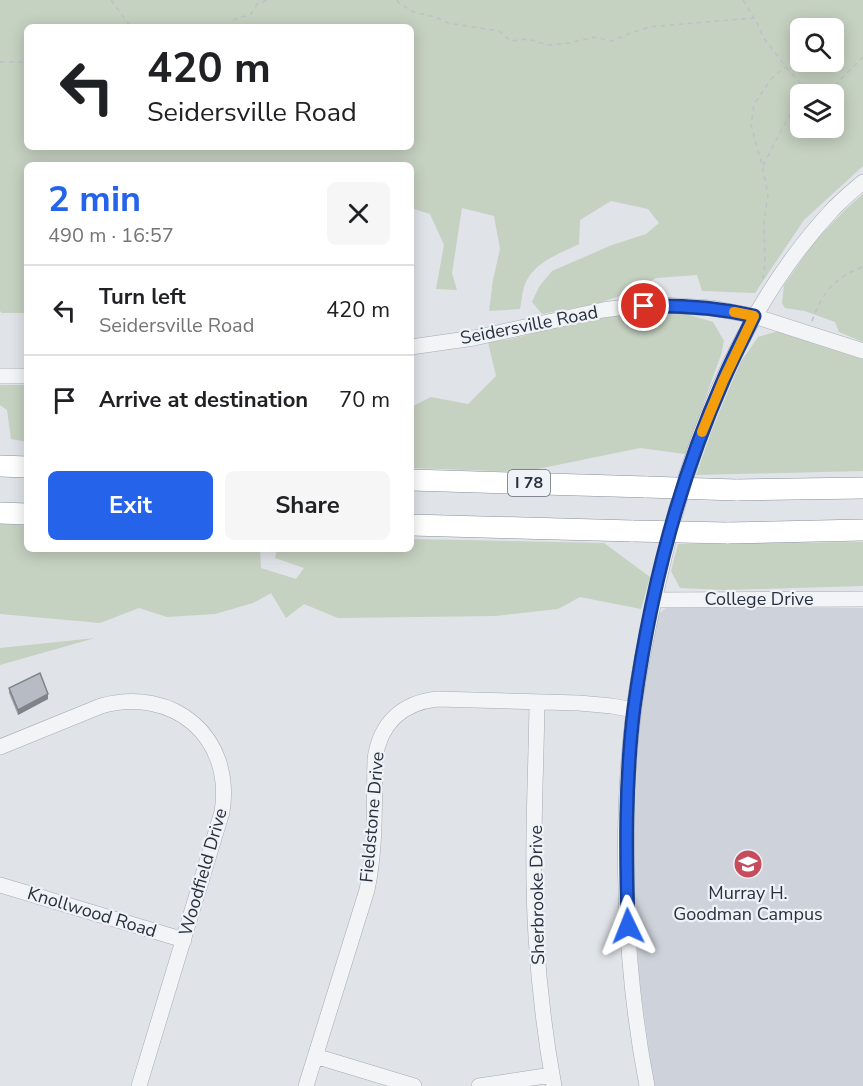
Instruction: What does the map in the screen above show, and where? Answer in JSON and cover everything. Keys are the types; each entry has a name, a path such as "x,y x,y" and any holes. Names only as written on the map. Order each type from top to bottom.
{"highway":[{"path":"0,466 24,467"},
{"name":"I 78","path":"414,480 736,490 863,488"},
{"path":"0,513 24,514"},
{"path":"414,525 728,533 863,531"}],"street":[{"path":"647,1086 633,984 627,882 627,800 634,710 654,600 672,525 692,460 723,381 754,316 816,229 835,207 863,182"},
{"name":"Seidersville Road","path":"414,347 474,338 581,314 625,307 662,305 723,310 754,316 863,351"},
{"path":"0,376 24,376"},
{"name":"College Drive","path":"654,600 863,598"},
{"name":"Fieldstone Drive","path":"306,1086 367,890 371,870 375,759 378,744 391,721 411,705 423,701 445,699 579,703 634,710"},
{"name":"Woodfield Drive","path":"0,747 101,706 116,702 144,701 177,712 195,725 209,741 219,762 224,786 222,813 139,1086"},
{"name":"Sherbrooke Drive","path":"537,702 534,850 536,934 542,1005 553,1080"},
{"name":"Knollwood Road","path":"0,885 183,940"},
{"path":"315,1056 414,1086"},
{"path":"479,1086 553,1080"}],"path":[{"path":"111,0 129,24"},
{"path":"230,24 236,19 251,14 257,4 267,0"},
{"path":"397,0 413,12 435,17 448,23 499,31 511,41 528,39 548,45 594,37 612,41 649,27 754,18"},
{"path":"743,0 763,37 800,84"},
{"path":"838,84 863,57"},
{"path":"0,62 24,62"},
{"path":"768,294 762,286 765,264 764,221 768,195 750,124 753,104 772,78 786,67"},
{"path":"762,165 790,114"},
{"path":"808,333 818,304 828,288 848,273 863,267"}],"shaded area":[{"name":"Murray H. Goodman Campus","path":"666,608 863,608 863,1086 654,1086 640,986 633,891 635,782 649,654 657,615"}],"green space":[{"path":"0,0 863,0 863,166 804,220 755,293 702,291 697,275 656,278 634,291 596,304 542,314 532,302 539,287 552,271 612,245 646,234 659,223 648,209 611,201 580,220 579,244 550,258 531,273 524,287 520,309 489,311 500,249 494,216 462,208 452,273 457,290 436,289 444,245 430,214 414,209 414,162 24,162 24,313 2,313 0,311"},
{"path":"863,194 863,342 839,332 835,322 805,311 785,308 782,303 784,285 815,241"},
{"path":"647,311 686,314 713,322 724,341 685,454 640,448 523,472 414,468 414,406 431,397 468,404 496,376 488,342 511,339 597,317"},
{"path":"779,331 863,358 863,471 696,475 740,363 758,337"},
{"path":"0,385 24,385 24,441 11,439 7,410 0,405"},
{"path":"0,524 24,525 24,552 260,552 261,568 296,579 304,568 275,558 276,552 414,552 414,539 604,543 650,577 641,609 580,597 558,609 495,616 338,618 304,604 286,618 271,593 253,603 215,614 167,617 139,608 100,623 0,614"},
{"path":"863,542 863,586 725,590 680,588 671,571 678,544"},
{"path":"95,638 0,665 0,648"}],"building":[{"path":"40,673 48,694 18,710 9,688"}],"slow traffic":[{"path":"702,432 754,316 734,312"}],"place":[{"name":"Murray H. Goodman Campus","path":"748,864"}],"route":[{"path":"628,926 627,800 634,710 647,633 672,525 700,436 754,316 712,308 644,306"}]}
